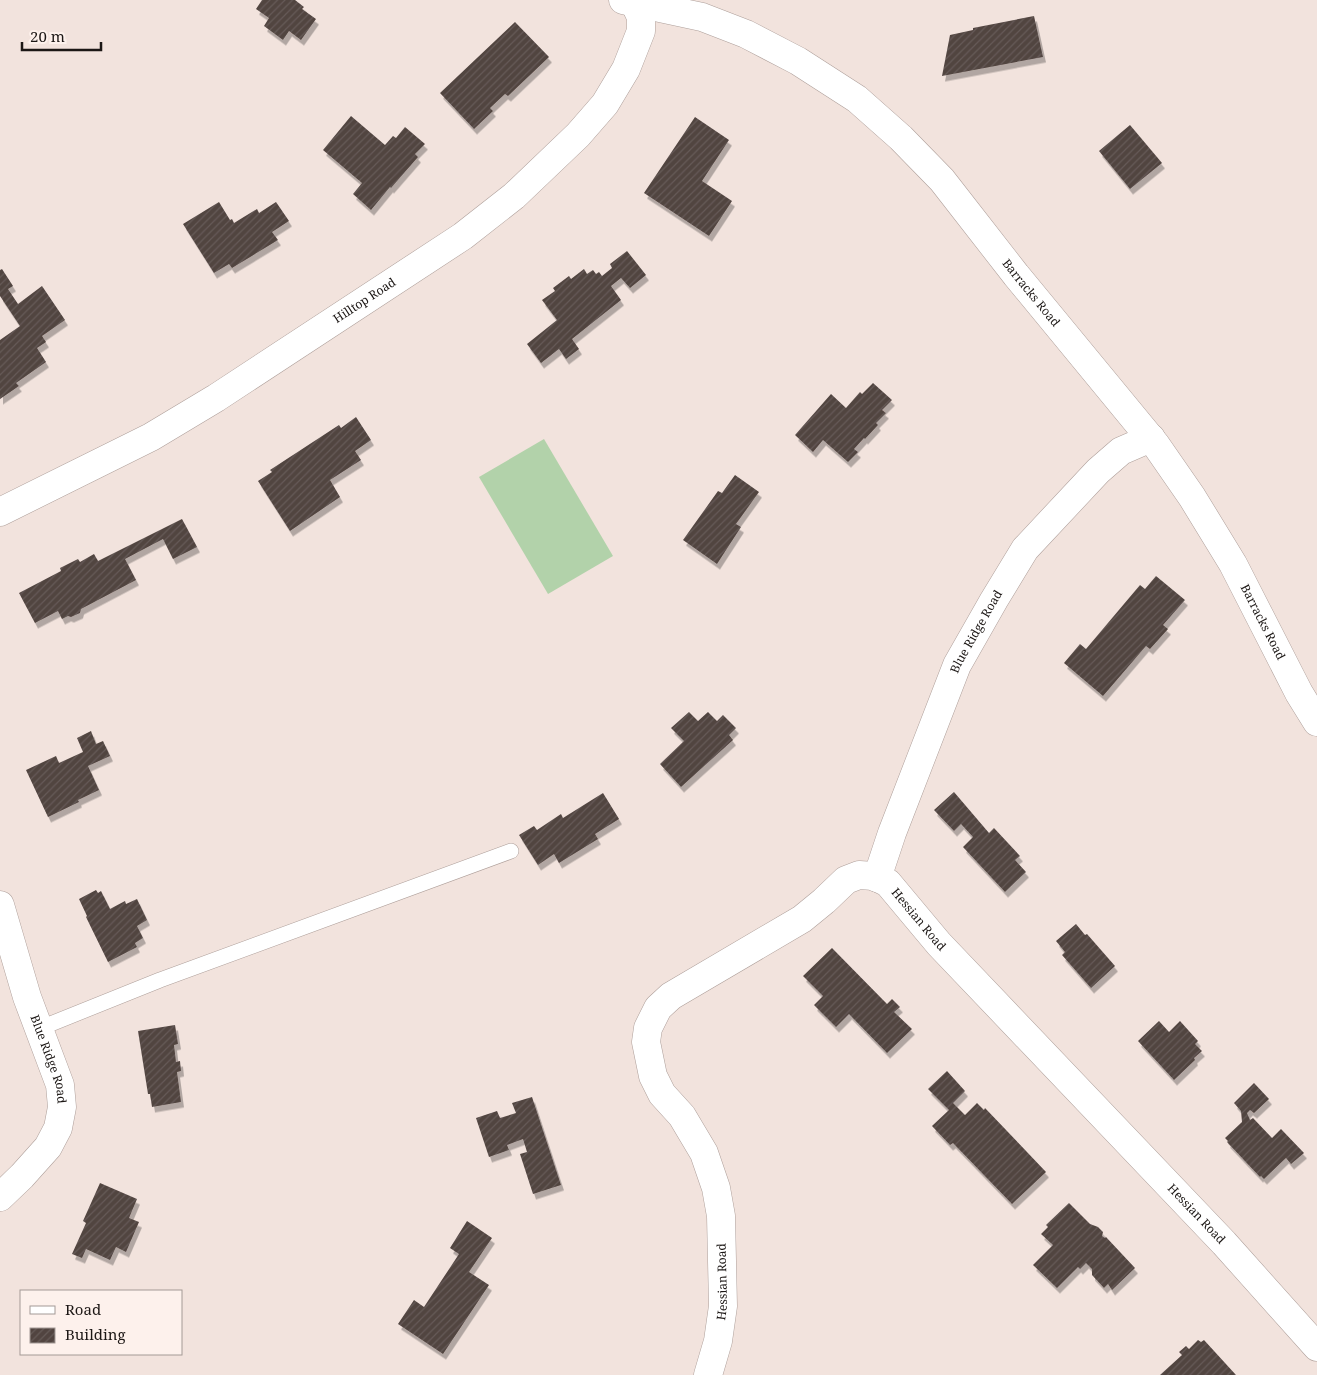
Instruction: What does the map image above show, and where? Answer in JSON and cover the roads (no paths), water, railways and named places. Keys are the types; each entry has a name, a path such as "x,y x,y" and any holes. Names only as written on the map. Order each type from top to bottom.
{"street":[{"name":"Barracks Road","path":"630,1 702,16 746,34 798,61 857,99 901,138 942,180 1016,275 1150,438 1192,497 1233,564 1299,693 1317,722"},
{"name":"Hilltop Road","path":"0,512 151,437 216,398 462,236 514,196 578,135 605,104 626,68 641,31 641,17 630,1"},
{"name":"Blue Ridge Road","path":"877,878 958,665 1025,549 1106,464 1121,451 1150,438"},
{"name":"Hessian Road","path":"708,1375 718,1341 723,1306 721,1216 716,1188 704,1153 682,1116 662,1094 654,1076 646,1042 648,1028 658,1008 671,996 802,919 824,902 846,880 860,875 874,876 888,883 939,944 1224,1243 1317,1348"},
{"name":"Blue Ridge Road","path":"0,905 27,997 60,1085 62,1107 58,1128 48,1147 0,1197"}],"lane":[{"path":"38,1029 160,980 511,851"}]}
